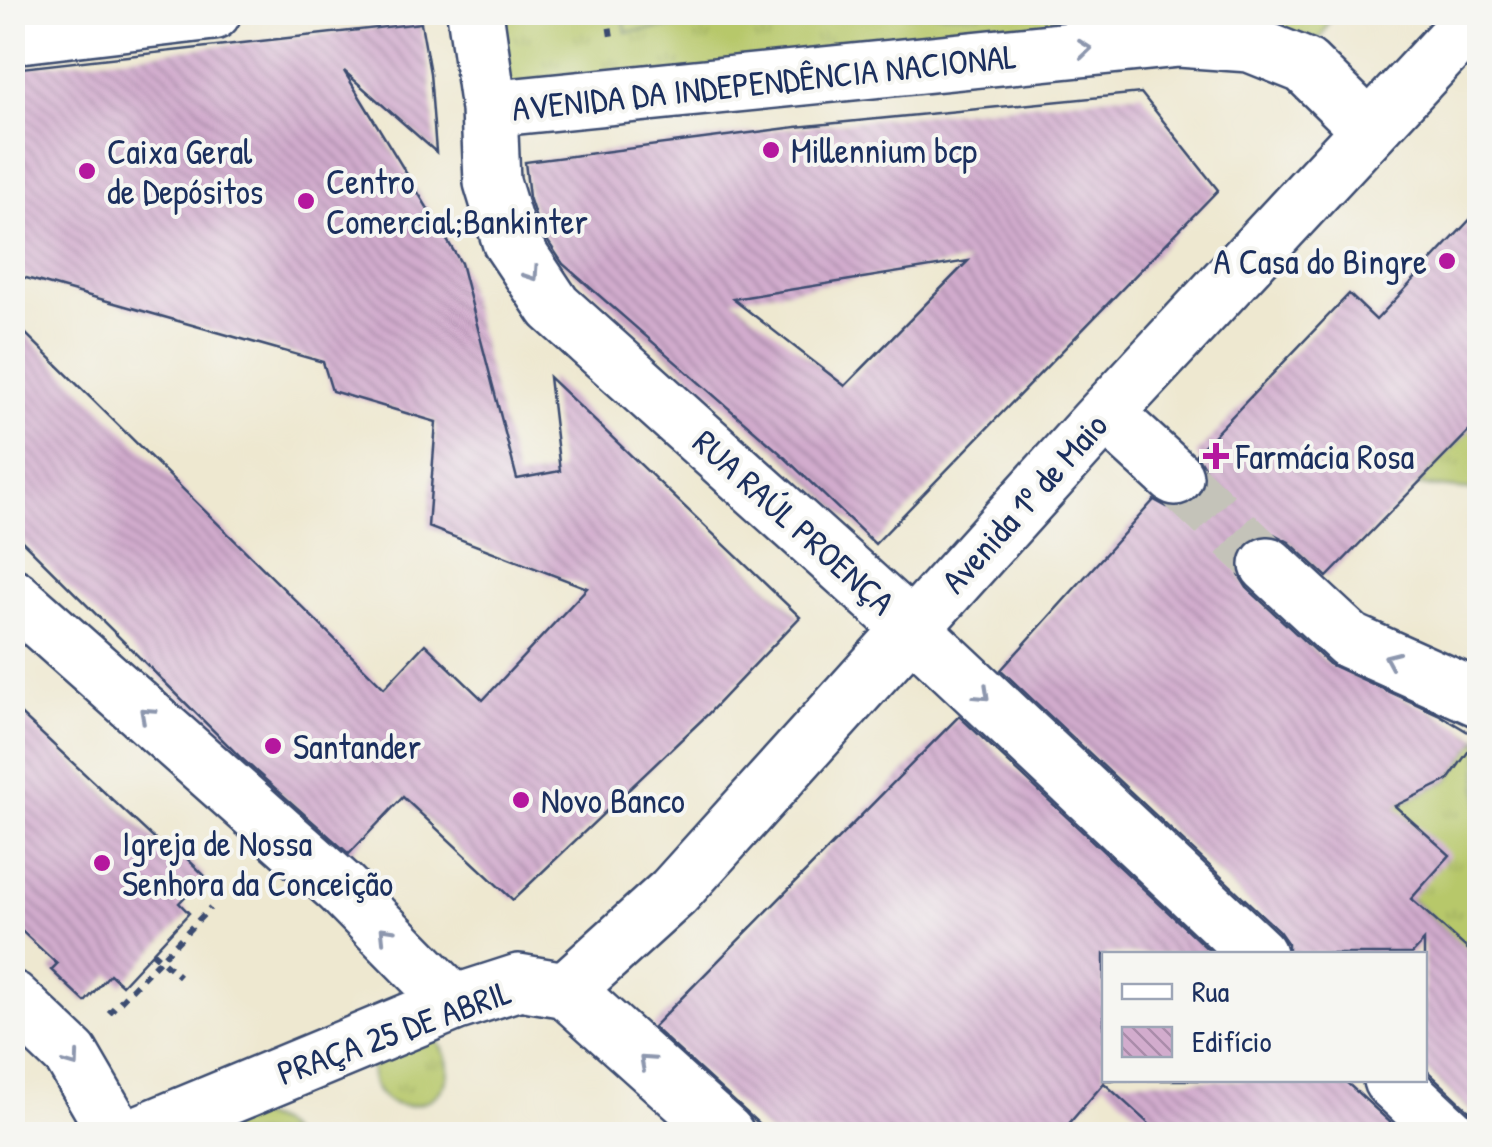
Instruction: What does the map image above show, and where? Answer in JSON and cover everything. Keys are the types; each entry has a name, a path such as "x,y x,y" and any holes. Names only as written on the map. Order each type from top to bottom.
{"street":[{"path":"12,36 213,12"},
{"name":"RUA RAÚL PROENÇA","path":"475,12 489,110 492,182 510,242 554,306 912,628 1256,952"},
{"name":"Avenida 1º de Maio","path":"542,986 674,892 1106,414 1479,12"},
{"name":"AVENIDA DA INDEPENDÊNCIA NACIONAL","path":"489,110 1179,40 1250,44 1306,66 1368,128"},
{"path":"1106,414 1174,477"},
{"path":"1268,565 1350,641 1480,699"},
{"path":"12,596 341,888 454,1003"},
{"path":"542,986 718,1132"},
{"name":"PRAÇA 25 DE ABRIL","path":"138,1134 454,1003 542,986"},
{"path":"12,999 71,1055 117,1134"},
{"path":"1393,1082 1449,1134"}],"path":[{"path":"608,12 612,44"},
{"path":"109,1013 210,908"},
{"path":"152,952 179,976"}],"green space":[{"path":"623,12 794,12 794,13 626,32"},
{"path":"475,13 1334,13 1305,66 1250,44 489,109"},
{"path":"1479,420 1479,491 1416,485"},
{"path":"1478,738 1479,960 1411,899 1367,820 1448,780"},
{"path":"435,1038 447,1061 446,1081 436,1095 420,1104 402,1105 385,1099 374,1083 372,1058"},
{"path":"257,1115 280,1124 290,1134 224,1134 233,1122"}],"building":[{"path":"421,23 430,73 436,152 344,71 461,263 517,479 560,471 549,377 800,617 707,715 513,900 403,797 349,854 240,757 12,531 12,320 384,688 425,644 483,700 587,588 428,527 436,422 332,391 323,362 12,274 12,69"},
{"path":"1141,93 1218,190 875,544 780,453 563,264 539,228 529,197 525,162 796,127","holes":["968,261 845,386 733,299"]},
{"path":"1480,209 1480,420 1327,577 1289,542 1274,534 1260,535 1246,543 1237,559 1239,575 1247,588 1329,664 1438,714 1478,738 1448,780 1395,806 1450,855 1411,899 1480,960 1479,1134 1471,1112 1427,1071 1424,941 1414,952 1288,952 1288,944 1279,931 1001,670 1154,500 1167,507 1183,507 1199,497 1205,485 1205,469 1196,454 1349,294 1376,320"},
{"name":"Igreja de Nossa Senhora da Conceição","path":"12,706 165,849 171,843 205,876 179,903 189,913 122,985 110,974 85,1002 51,970 57,964 12,922"},
{"path":"959,716 1211,952 1102,952 1102,1082 1346,1082 1403,1134 1160,1134 1104,1083 1060,1134 770,1134 653,1027"}],"tunnel":[{"path":"1175,477 1268,565"}],"place":[{"name":"Millennium bcp","path":"771,150"},
{"name":"Caixa Geral de Depósitos","path":"87,171"},
{"name":"Centro Comercial;Bankinter","path":"306,201"},
{"name":"A Casa do Bingre","path":"1447,261"},
{"name":"Farmácia Rosa","path":"1216,456"},
{"name":"Santander","path":"273,746"},
{"name":"Novo Banco","path":"521,800"},
{"name":"Igreja de Nossa Senhora da Conceição","path":"102,863"}]}
